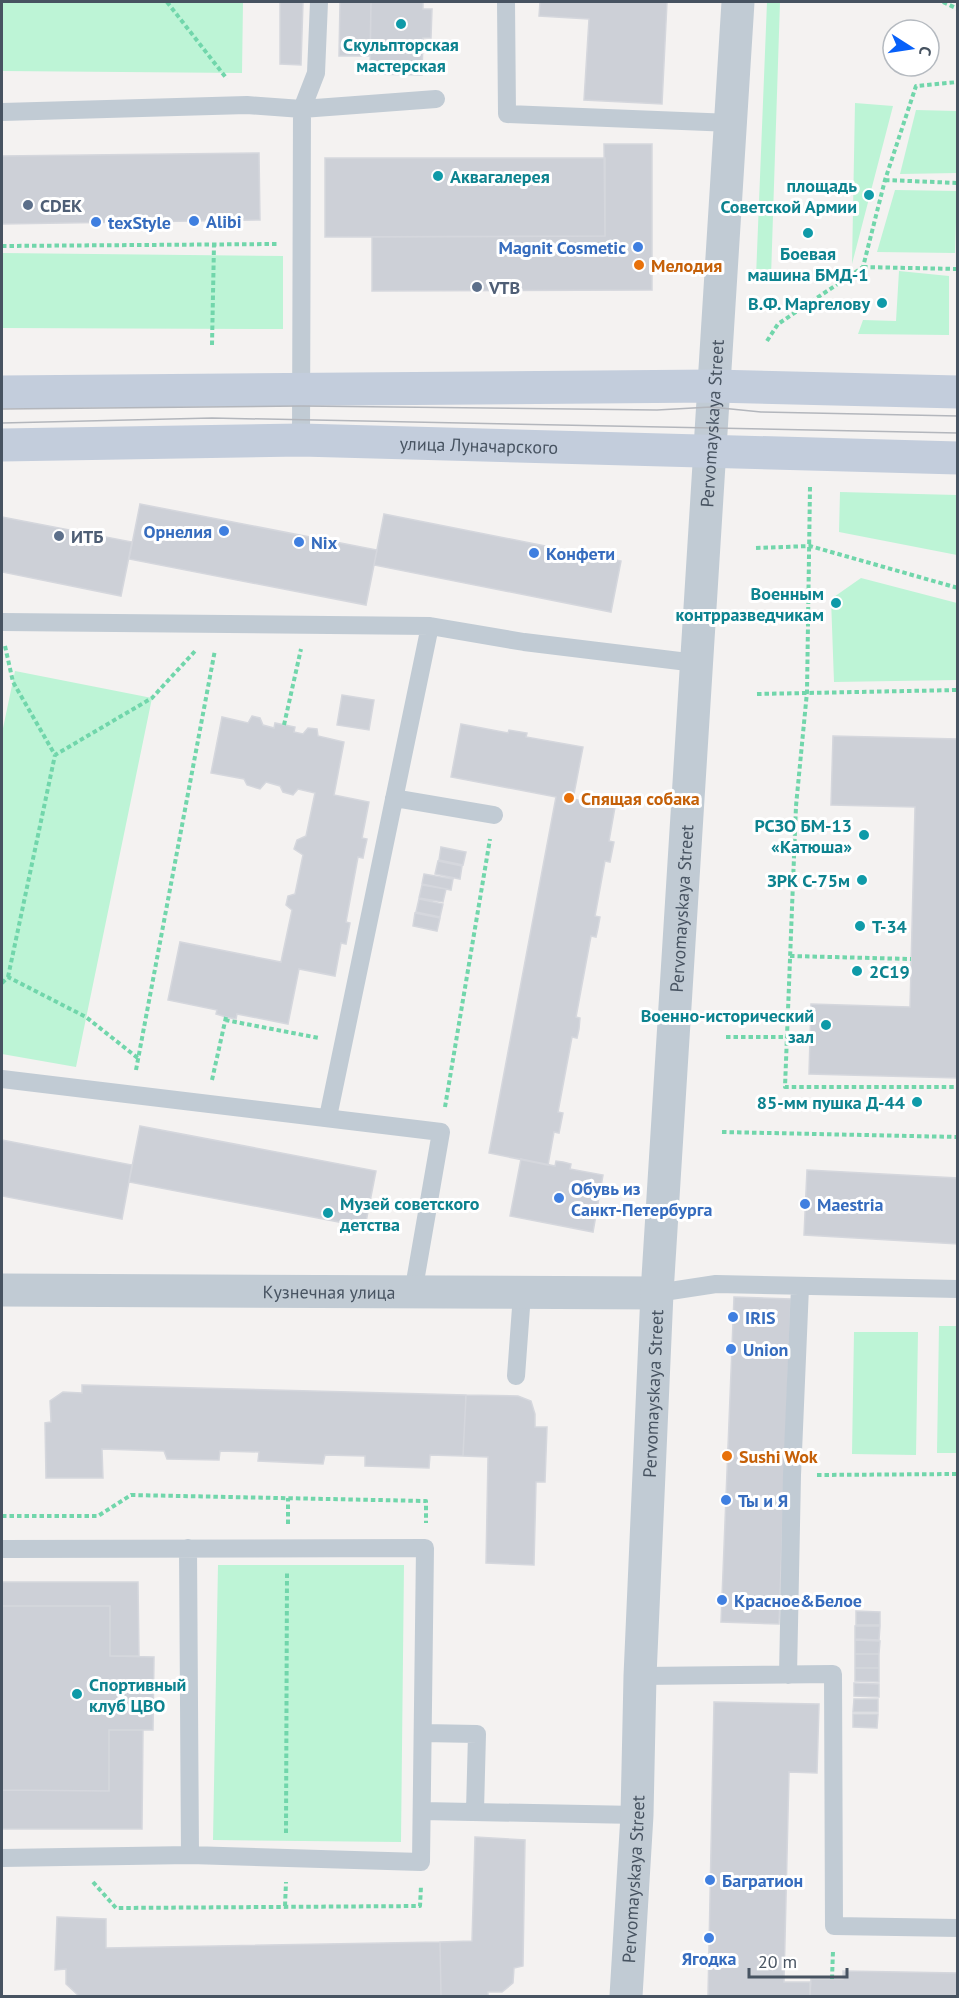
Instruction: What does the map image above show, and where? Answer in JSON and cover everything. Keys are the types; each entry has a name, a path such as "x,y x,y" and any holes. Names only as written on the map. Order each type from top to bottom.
{"main road":[{"path":"2,392 713,386 957,392"},
{"name":"улица Луначарского","path":"2,445 302,440 709,453 957,458"}],"street":[{"name":"Pervomayskaya Street","path":"626,1996 637,1815 640,1676 657,1293 738,2"},
{"name":"Кузнечная улица","path":"2,1290 657,1293"}],"lane":[{"path":"302,440 302,109 316,73 319,2"},
{"path":"506,2 507,114 732,123"},
{"path":"2,112 247,105 302,109 436,99"},
{"path":"2,621 430,626 524,642 696,663"},
{"path":"328,1117 430,626"},
{"path":"394,798 494,815"},
{"path":"2,1079 208,1102 441,1132 413,1293"},
{"path":"657,1293 716,1284 957,1289"},
{"path":"788,1675 792,1475 800,1287"},
{"path":"516,1376 522,1294"},
{"path":"188,1548 190,1855"},
{"path":"2,1549 425,1548 421,1862 190,1855 2,1858"},
{"path":"640,1676 833,1674 834,1926 957,1928"},
{"path":"423,1733 477,1734 476,1811"},
{"path":"422,1811 637,1815"}],"path":[{"path":"167,2 247,105"},
{"path":"943,2 957,9"},
{"path":"863,267 885,180 916,87 957,82"},
{"path":"885,180 957,183"},
{"path":"212,345 214,244"},
{"path":"2,246 301,244"},
{"path":"767,341 778,324 863,267 957,269"},
{"path":"810,486 807,692 796,806 785,1087 957,1087"},
{"path":"756,548 810,546 957,588"},
{"path":"55,755 153,698 220,623"},
{"path":"131,1094 220,623"},
{"path":"284,725 307,626"},
{"path":"2,983 8,977 55,755 13,682 4,642"},
{"path":"758,694 957,690"},
{"path":"441,1132 494,815"},
{"path":"790,956 911,958"},
{"path":"8,977 86,1017 139,1059"},
{"path":"208,1102 225,1018 344,1043"},
{"path":"726,1037 787,1037"},
{"path":"722,1132 957,1137"},
{"path":"792,1475 957,1474"},
{"path":"2,1516 98,1516 131,1495 426,1501 425,1548"},
{"path":"285,1906 288,1498"},
{"path":"83,1882 94,1882 116,1908 420,1906 421,1862"}],"green space":[{"path":"2,2 243,2 242,73 2,71"},
{"path":"767,2 780,2 771,277 756,277"},
{"path":"855,103 893,106 852,264"},
{"path":"916,110 957,111 957,173 900,174"},
{"path":"895,190 957,191 955,253 877,252"},
{"path":"2,253 283,256 283,329 2,328"},
{"path":"899,271 949,276 949,335 858,334 863,320 896,321"},
{"path":"840,492 957,495 957,555 839,532"},
{"path":"861,578 957,603 957,680 834,682 831,599"},
{"path":"15,671 152,698 76,1067 2,1054 2,733"},
{"path":"939,1326 957,1326 957,1453 937,1453"},
{"path":"854,1332 918,1332 916,1455 852,1454"},
{"path":"218,1565 404,1565 401,1842 213,1840"}],"building":[{"path":"280,2 303,2 301,65 280,64"},
{"path":"340,2 371,2 370,56 339,56"},
{"name":"Скульпторская мастерская","path":"371,2 423,2 423,9 432,9 431,38 423,38 422,75 370,74"},
{"path":"540,2 667,2 662,104 584,100 589,19 539,16"},
{"path":"604,144 652,144 652,290 372,291 372,237 605,236"},
{"path":"259,153 260,220 2,224 2,156"},
{"path":"325,158 605,158 605,236 325,237"},
{"path":"140,504 377,550 366,605 129,559"},
{"path":"384,514 621,561 611,612 374,565"},
{"path":"2,517 132,542 121,596 2,572"},
{"path":"342,695 374,700 369,730 337,725"},
{"path":"252,716 260,718 263,725 274,728 275,723 295,727 294,732 303,734 308,728 317,729 318,736 344,742 334,795 369,802 362,838 367,839 363,858 358,857 346,922 350,923 346,944 341,943 335,976 299,969 288,1024 237,1014 236,1019 226,1017 216,1014 217,1010 168,1000 180,942 281,962 292,910 286,905 288,896 295,894 303,855 294,849 297,840 306,836 315,793 298,789 293,795 283,792 280,786 266,782 260,789 247,785 244,779 211,773 222,717 248,723"},
{"path":"461,724 508,733 509,730 527,733 526,737 583,747 573,799 615,807 609,841 614,842 610,862 605,861 595,916 600,917 598,928 596,937 591,936 576,1017 580,1018 579,1029 577,1038 572,1037 558,1112 563,1113 559,1133 554,1132 548,1165 489,1153 556,797 451,777"},
{"path":"833,736 958,739 958,1078 809,1074 811,1004 910,1007 915,807 831,805"},
{"path":"441,847 466,852 463,865 439,860"},
{"path":"438,861 462,866 460,879 435,874"},
{"path":"424,874 453,879 451,890 422,884"},
{"path":"422,885 446,889 443,902 419,898"},
{"path":"419,899 443,904 440,917 416,912"},
{"path":"415,913 440,918 437,931 413,926"},
{"path":"140,1126 376,1171 365,1227 129,1182"},
{"path":"2,1140 132,1165 122,1219 2,1196"},
{"path":"521,1159 555,1166 556,1161 563,1162 571,1164 570,1169 603,1175 593,1232 510,1216"},
{"path":"807,1170 958,1178 958,1244 804,1235"},
{"path":"734,1297 791,1299 779,1624 721,1622"},
{"path":"82,1385 466,1395 463,1456 430,1455 429,1468 365,1466 365,1456 325,1455 323,1464 258,1461 259,1452 220,1451 219,1460 167,1459 164,1451 102,1449 103,1478 46,1478 45,1423 51,1422 50,1401 63,1392 82,1393"},
{"path":"466,1395 518,1396 531,1401 535,1414 535,1427 547,1427 545,1482 536,1482 534,1565 486,1563 488,1457 463,1456"},
{"path":"2,1582 138,1582 139,1656 110,1656 110,1606 2,1606"},
{"name":"Спортивный клуб ЦВО","path":"2,1606 110,1606 110,1656 154,1657 153,1730 109,1730 109,1791 2,1790"},
{"path":"856,1611 880,1612 880,1625 856,1625"},
{"path":"855,1626 880,1626 879,1640 855,1639"},
{"path":"855,1640 880,1641 879,1654 855,1654"},
{"path":"855,1654 879,1654 879,1668 855,1668"},
{"path":"855,1668 879,1668 879,1682 855,1681"},
{"path":"854,1683 879,1684 879,1697 854,1696"},
{"path":"854,1699 878,1699 878,1712 853,1712"},
{"path":"714,1702 819,1704 817,1773 789,1772 784,1982 810,1982 810,1996 708,1996"},
{"path":"853,1714 878,1714 877,1728 853,1727"},
{"path":"109,1730 143,1730 142,1829 2,1829 2,1790 109,1791"},
{"path":"475,1837 525,1840 523,1966 514,1968 513,1983 502,1992 488,1992 488,1996 441,1996 440,1942 472,1941"},
{"path":"57,1917 106,1919 106,1948 440,1942 441,1996 79,1996 66,1984 66,1969 55,1970"},
{"path":"843,1971 958,1973 958,1996 810,1996 811,1979 843,1979"}],"tram line":[{"path":"2,409 301,406 657,410 711,407 761,412 958,416"},
{"path":"2,423 212,418 958,433"}],"place":[{"name":"Скульпторская мастерская","path":"401,24"},
{"name":"Аквагалерея","path":"438,176"},
{"name":"площадь Советской Армии","path":"869,195"},
{"name":"CDEK","path":"28,205"},
{"name":"Alibi","path":"194,221"},
{"name":"texStyle","path":"96,222"},
{"name":"Боевая машина БМД-1","path":"808,233"},
{"name":"Magnit Cosmetic","path":"638,247"},
{"name":"Мелодия","path":"639,265"},
{"name":"VTB","path":"477,287"},
{"name":"В.Ф. Маргелову","path":"882,303"},
{"name":"Орнелия","path":"224,531"},
{"name":"ИТБ","path":"59,536"},
{"name":"Nix","path":"299,542"},
{"name":"Конфети","path":"534,553"},
{"name":"Военным контрразведчикам","path":"836,603"},
{"name":"Спящая собака","path":"569,798"},
{"name":"РСЗО БМ-13 «Катюша»","path":"864,835"},
{"name":"ЗРК С-75м","path":"862,880"},
{"name":"Т-34","path":"860,926"},
{"name":"2С19","path":"857,971"},
{"name":"Военно-исторический зал","path":"826,1025"},
{"name":"85-мм пушка Д-44","path":"917,1102"},
{"name":"Обувь из Санкт-Петербурга","path":"559,1198"},
{"name":"Maestria","path":"805,1204"},
{"name":"Музей советского детства","path":"328,1213"},
{"name":"IRIS","path":"733,1317"},
{"name":"Union","path":"731,1349"},
{"name":"Sushi Wok","path":"727,1456"},
{"name":"Ты и Я","path":"726,1500"},
{"name":"Красное&Белое","path":"722,1600"},
{"name":"Спортивный клуб ЦВО","path":"77,1694"},
{"name":"Багратион","path":"710,1880"},
{"name":"Ягодка","path":"709,1938"}]}
